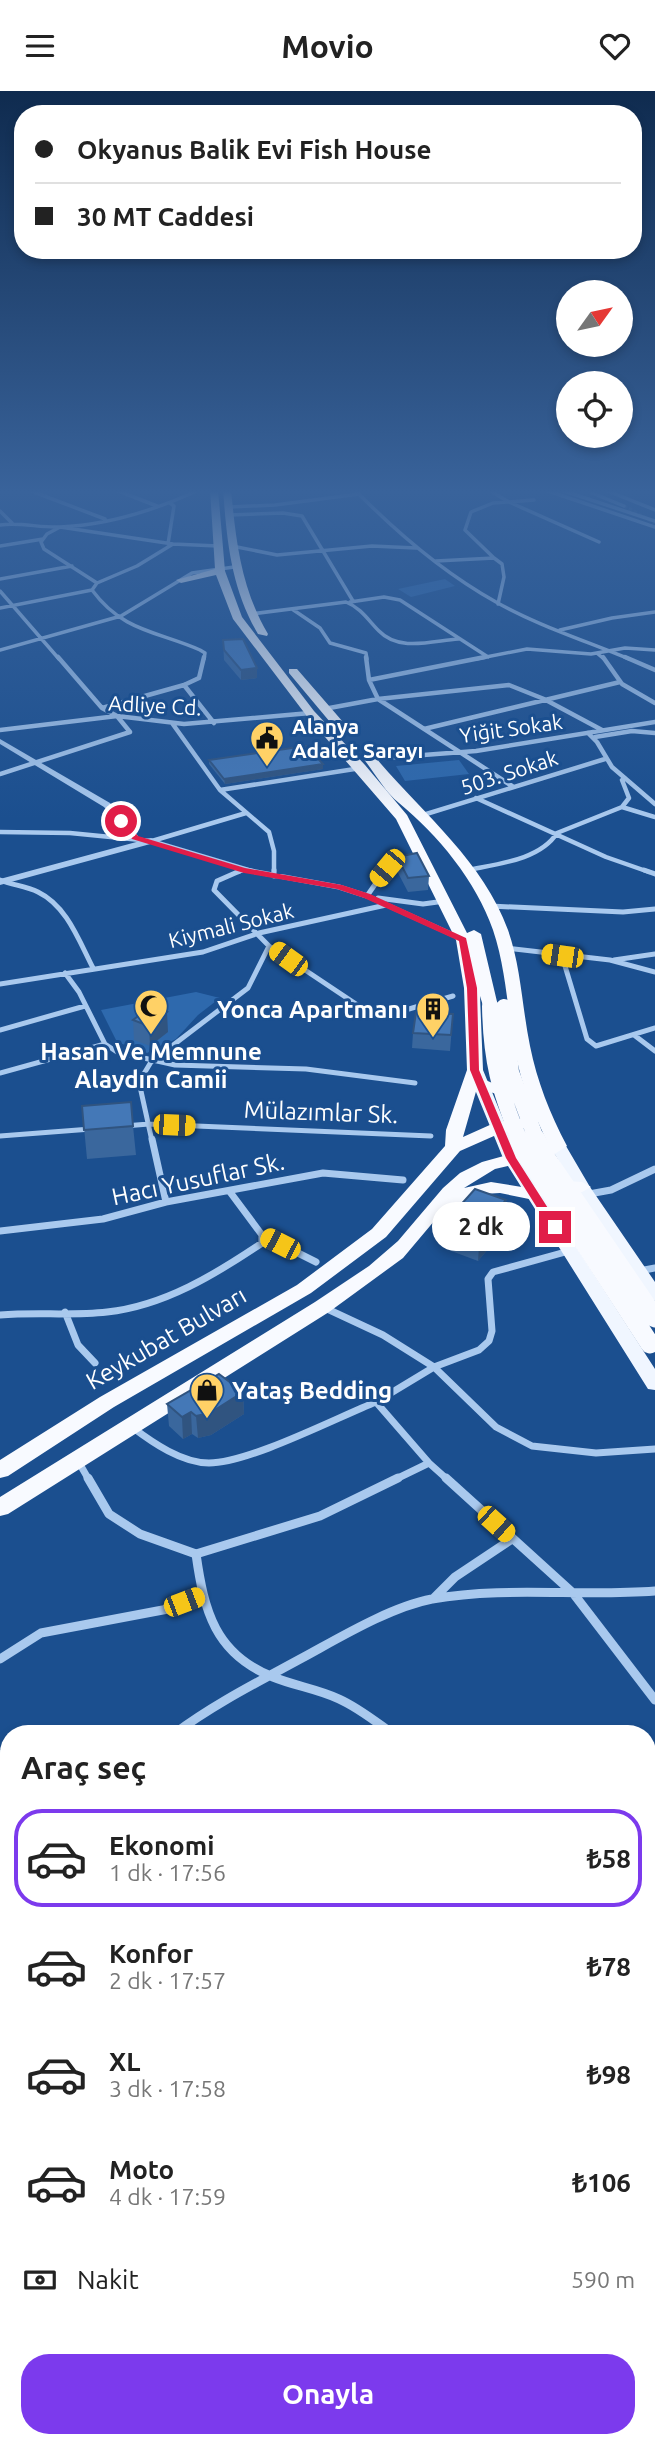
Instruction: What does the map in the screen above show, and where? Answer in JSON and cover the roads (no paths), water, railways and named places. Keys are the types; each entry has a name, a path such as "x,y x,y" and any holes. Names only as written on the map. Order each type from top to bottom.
{"highway":[{"path":"0,1508 322,1307 404,1246 464,1178 480,1168 511,1158 532,1156 558,1146 544,1123 524,1058 516,992 506,948 490,906 468,870 423,815 366,763 317,711 237,617 233,599"},
{"path":"242,599 317,711 352,739"},
{"path":"361,749 366,763 402,818 433,858 464,909 497,1006 518,1096 542,1152 655,1318"},
{"path":"399,793 465,880 484,916 500,971 495,1072 501,1096 525,1152 652,1348"},
{"path":"402,818 463,940 472,988 477,1076 455,1130 454,1147 498,1128 520,1122 544,1123"},
{"path":"477,1076 490,1090 508,1092 533,1085"},
{"name":"Keykubat Bulvarı","path":"0,1470 107,1402 304,1289 379,1233 454,1147"},
{"path":"431,1214 468,1191 486,1186 503,1187 534,1195 536,1190 552,1185 585,1191"}],"main road":[{"path":"477,1076 511,1158 655,1384"},
{"path":"558,1146 585,1191 647,1270 655,1295"}],"street":[{"path":"0,774 130,732 117,716 102,708 9,599"},
{"path":"0,608 46,599"},
{"path":"99,599 157,637 205,653 199,678 184,685 102,708"},
{"path":"0,650 121,616 149,599"},
{"path":"250,614 374,599"},
{"path":"396,599 488,657"},
{"path":"490,599 655,670"},
{"path":"498,604 499,599"},
{"path":"346,602 357,608 390,640 403,643 458,639"},
{"path":"292,609 320,628 330,643 366,653 369,680 378,699 512,786"},
{"path":"559,630 655,612"},
{"path":"369,680 536,648 598,654 610,650 655,650"},
{"path":"598,654 620,682 655,703"},
{"path":"424,729 566,692 620,682"},
{"path":"184,685 214,723"},
{"name":"Adliye Cd.","path":"0,730 117,716 172,723 214,723 317,711 378,699 505,685 544,699 602,730"},
{"name":"Yiğit Sokak","path":"220,790 366,763 460,752 655,722"},
{"path":"172,723 220,790 269,832 274,851 274,876"},
{"path":"595,737 632,731 655,733"},
{"path":"588,733 595,737 605,759 655,804"},
{"path":"0,741 107,805 135,838"},
{"name":"503. Sokak","path":"423,815 605,759"},
{"path":"468,870 520,858 553,841 557,833 622,807 629,799 622,780 625,778"},
{"path":"476,798 606,857 655,874"},
{"path":"622,807 655,817"},
{"path":"1,881 246,813"},
{"path":"0,832 70,833 135,838 244,870 339,887 367,896 423,904 445,901"},
{"path":"367,896 387,868 410,864"},
{"path":"244,870 217,881 214,890 270,946 374,1016 382,1017 453,996"},
{"path":"1,881 38,892 54,902 66,917 93,968"},
{"path":"367,896 463,940"},
{"name":"Kiymali Sokak","path":"0,984 203,952 259,933 386,905"},
{"path":"490,906 612,912 655,909"},
{"path":"166,1202 139,1082 151,1062 248,988 262,966 270,946"},
{"path":"506,948 610,960 655,972"},
{"path":"610,960 655,954"},
{"path":"562,956 587,1039 596,1046 655,1028"},
{"path":"65,973 79,992 105,1044 117,1052 151,1062 175,1065 306,1069 415,1083"},
{"path":"0,1030 85,1006"},
{"path":"634,1035 655,1051"},
{"path":"0,1073 105,1044"},
{"name":"Mülazımlar Sk.","path":"122,1126 149,1124 431,1136"},
{"path":"0,1136 95,1128"},
{"path":"585,1191 611,1191 655,1169"},
{"name":"Hacı Yusuflar Sk.","path":"0,1231 103,1219 166,1202 323,1173 403,1179"},
{"path":"230,1192 262,1235 316,1262"},
{"path":"0,1315 118,1311 163,1297 237,1261 262,1243 262,1235"},
{"path":"131,1426 156,1446 210,1463 242,1456 376,1402 434,1367 479,1350 489,1341 492,1331 488,1279 494,1272 569,1251"},
{"path":"322,1307 383,1335 434,1367 496,1427 532,1446 596,1453 655,1449"},
{"path":"65,1312 79,1345 95,1363"},
{"path":"376,1402 429,1463 573,1593 655,1700"},
{"path":"77,1459 109,1514 140,1534 195,1554 320,1516 429,1463"},
{"path":"432,1599 456,1577 512,1539"},
{"path":"195,1554 201,1596 214,1631 237,1657 272,1676 339,1699 379,1725"},
{"path":"186,1725 202,1713 357,1628 432,1599 531,1591 618,1594 655,1591"},
{"path":"0,1659 41,1633 168,1609 201,1596"}],"place":[{"name":"Alanya Adalet Sarayı","path":"267,768"},
{"name":"Hasan Ve Memnune Alaydın Camii","path":"151,1036"},
{"name":"Yonca Apartmanı","path":"433,1039"},
{"name":"Yataş Bedding","path":"207,1420"}]}
